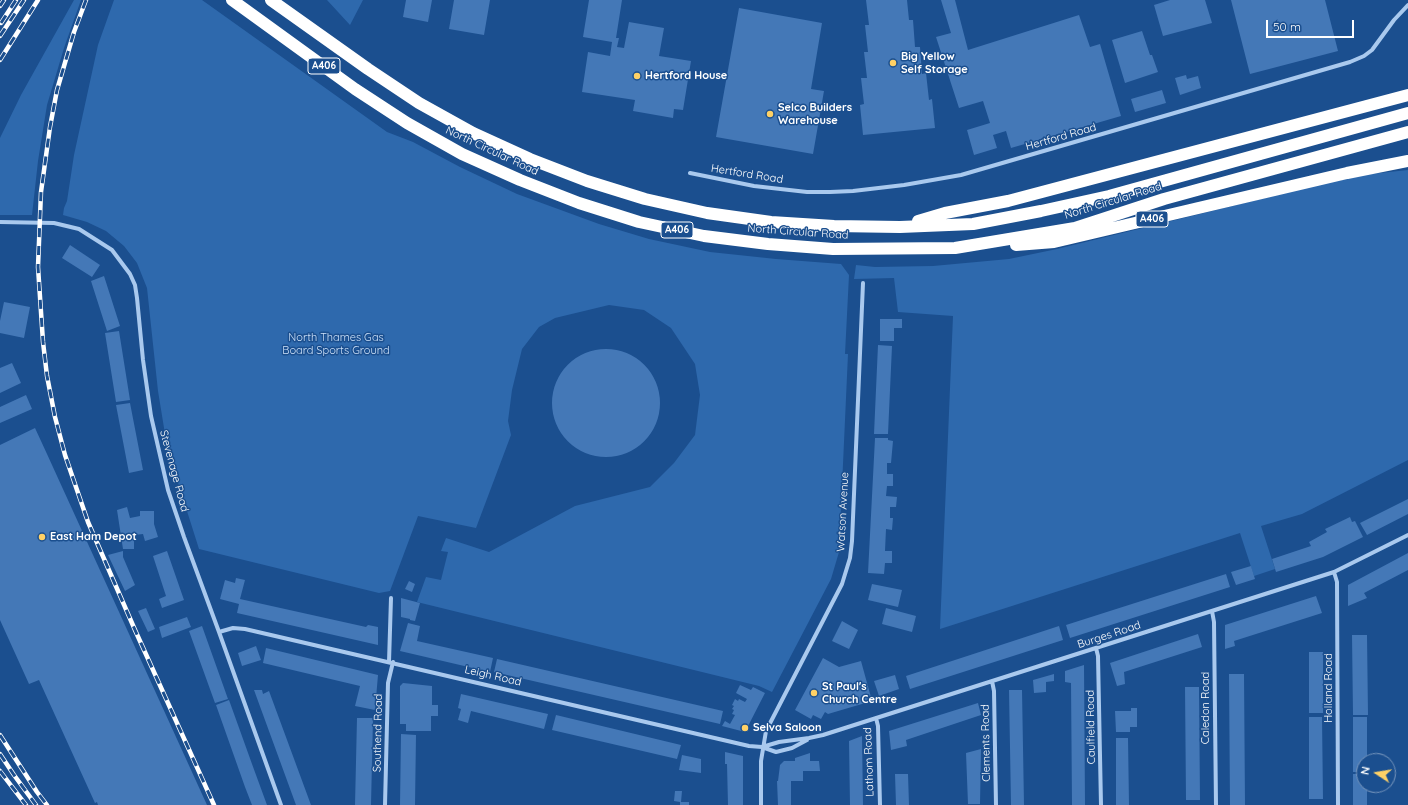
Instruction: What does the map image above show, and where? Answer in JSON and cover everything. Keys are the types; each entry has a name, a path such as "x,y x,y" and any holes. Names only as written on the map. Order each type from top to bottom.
{"highway":[{"name":"North Circular Road","path":"232,0 355,89 418,129 462,154 520,180 579,203 647,223 704,236 775,245 833,249 955,248 1075,228 1164,199 1408,132"},
{"name":"North Circular Road","path":"271,0 368,69 430,109 473,133 530,159 587,181 645,199 707,213 771,222 834,226 900,227 973,224 1041,211 1160,182 1408,113"},
{"name":"A406","path":"900,227 945,213 1008,201 1408,95"},
{"name":"A406","path":"955,248 1054,242 1347,173 1408,161"}],"street":[{"name":"Hertford Road","path":"690,173 754,186 807,192 853,191 904,185 961,175 1350,62 1364,56 1372,50 1394,20 1408,5"},
{"name":"Stevenage Road","path":"0,222 54,223 79,228 112,250 130,274 135,285 137,298 151,416 168,490 281,805"},
{"name":"Watson Avenue","path":"762,747 769,724 842,584 850,558 863,283"},
{"name":"Burges Road","path":"762,747 779,742 809,738 876,718 1334,572 1408,535"},
{"name":"Holland Road","path":"1334,572 1337,582 1338,805"},
{"name":"Southend Road","path":"385,805 388,683 391,662 391,598"},
{"name":"Caledon Road","path":"1212,611 1214,622 1216,805"},
{"name":"Leigh Road","path":"219,632 239,628 749,746 762,747"},
{"name":"Caulfield Road","path":"1096,648 1098,656 1101,805"},
{"name":"Clements Road","path":"992,681 994,691 996,805"},
{"name":"Lathom Road","path":"876,718 878,726 880,805"},
{"name":"Burges Road","path":"762,747 776,752 792,748 809,738"},
{"path":"761,805 762,747"}],"green space":[{"path":"74,0 81,0 64,48 47,105 38,161 32,215 0,215 0,138 21,95"},
{"name":"North Thames Gas Board Sports Ground","path":"114,0 202,0 387,132 413,142 460,167 517,194 599,224 649,239 710,252 841,264 849,275 845,354 848,354 839,552 831,579 772,692 759,686 417,602 426,577 441,580 448,552 441,551 446,538 489,552 575,506 650,487 674,463 695,435 700,395 695,364 671,328 644,310 609,305 555,318 539,327 522,349 512,390 508,421 511,435 476,528 418,516 390,591 379,593 199,549 174,470 165,434 158,391 147,288 137,263 124,246 106,231 87,222 63,215 67,201 74,155 98,45"},
{"path":"327,0 363,0 350,25"},
{"path":"1408,170 1408,460 1302,514 1261,526 1275,569 1254,576 1240,533 940,629 953,316 898,312 894,278 854,279 856,265 875,267 933,266 1009,259 1057,249 1326,183 1370,174"}],"building":[{"path":"406,0 432,0 428,22 403,17"},
{"path":"454,0 490,0 484,35 449,29"},
{"name":"Hertford House","path":"589,0 622,0 616,38 619,38 617,47 624,48 629,22 664,28 659,56 691,61 683,110 674,109 673,118 633,111 635,100 582,92 588,52 610,56 612,42 583,37"},
{"name":"Big Yellow Self Storage","path":"866,0 907,0 909,20 913,20 915,47 920,47 922,74 926,73 929,100 932,99 935,128 863,135 860,105 864,104 861,78 867,78 864,52 868,52 865,25 869,25"},
{"path":"941,0 955,0 968,50 1079,15 1090,47 1100,44 1121,116 1011,148 1006,131 993,135 997,148 974,155 967,130 990,123 983,101 959,108 936,37 951,33"},
{"path":"1170,0 1205,0 1212,23 1163,36 1154,5"},
{"path":"1231,0 1325,0 1338,51 1250,74"},
{"path":"739,8 822,23 811,89 824,91 813,154 716,137"},
{"path":"1142,31 1150,55 1152,55 1158,72 1125,83 1112,40"},
{"path":"1186,75 1187,79 1198,76 1201,88 1180,95 1175,78"},
{"path":"1162,90 1166,103 1135,112 1131,99"},
{"path":"70,245 100,265 92,277 62,258"},
{"path":"104,276 120,326 107,331 91,281"},
{"path":"4,302 30,307 24,338 0,333 0,321"},
{"path":"880,319 902,319 902,328 894,328 894,341 880,341"},
{"path":"119,331 130,400 116,402 105,333"},
{"path":"878,345 892,346 888,434 874,434"},
{"path":"606,349 627,353 644,365 656,382 660,403 656,424 644,441 627,453 606,457 585,453 568,441 556,424 552,403 556,382 568,365 585,353"},
{"path":"12,363 21,383 0,393 0,368"},
{"path":"26,395 32,409 0,423 0,407"},
{"path":"130,403 143,470 129,473 116,405"},
{"name":"East Ham Depot","path":"35,428 207,805 98,805 97,802 95,803 39,680 29,684 0,620 0,445"},
{"path":"875,438 888,438 888,440 893,441 891,463 887,463 887,474 893,474 893,486 887,486 886,496 897,497 896,507 890,507 890,518 893,518 892,530 886,529 885,551 892,551 892,563 885,563 884,574 868,573"},
{"path":"1408,499 1408,514 1367,535 1360,523"},
{"path":"127,507 130,518 140,516 140,511 154,511 154,524 158,537 145,541 143,534 134,535 134,549 123,549 117,510"},
{"path":"1350,517 1352,522 1355,521 1363,537 1323,557 1276,572 1272,559 1311,546 1309,542 1327,532 1325,529"},
{"path":"123,551 123,557 135,585 125,591 108,555"},
{"path":"167,551 184,600 162,608 159,599 166,596 153,556"},
{"path":"1408,553 1408,570 1364,593 1367,598 1348,606 1348,585"},
{"path":"1251,566 1255,579 1236,585 1231,572"},
{"path":"1226,574 1230,587 1070,638 1066,625"},
{"path":"236,578 245,580 240,599 366,627 368,625 378,627 378,645 237,613 239,604 220,599 225,580 235,583"},
{"path":"409,581 415,584 412,592 405,589"},
{"path":"872,584 902,590 898,607 868,600"},
{"path":"1316,596 1322,613 1234,641 1235,646 1225,649 1225,625"},
{"path":"401,598 420,603 415,621 401,617"},
{"path":"146,608 155,629 148,632 138,611"},
{"path":"886,608 916,616 912,632 882,624"},
{"path":"187,617 191,627 162,638 159,627"},
{"path":"842,621 858,630 849,649 832,641"},
{"path":"408,623 420,626 417,641 493,658 490,672 400,651"},
{"path":"202,626 228,699 215,703 189,631"},
{"path":"1059,626 1063,640 910,689 906,676"},
{"path":"1198,634 1202,647 1124,672 1125,684 1117,686 1110,663"},
{"path":"1352,635 1367,635 1368,715 1353,715"},
{"path":"256,646 261,660 242,666 238,653"},
{"path":"266,648 378,675 375,710 355,706 360,686 263,663"},
{"path":"1309,652 1323,652 1323,713 1309,713"},
{"path":"823,658 839,667 861,661 872,701 828,714 825,712 821,719 813,715 811,719 795,710"},
{"path":"497,659 723,711 720,724 494,672"},
{"path":"1084,665 1085,805 1072,805 1071,683 1065,682 1065,671"},
{"path":"1054,674 1054,681 1046,682 1046,692 1034,693 1033,680"},
{"path":"1229,674 1244,674 1245,805 1230,805"},
{"path":"895,675 899,689 879,696 874,681"},
{"path":"403,683 432,686 432,705 438,705 438,716 431,716 431,731 406,731 406,724 400,724 400,686"},
{"path":"740,685 751,690 753,687 765,693 745,732 722,726 725,721 730,724 735,715 732,714 734,710 732,709 734,706 732,705 735,699 745,702 747,699 736,693"},
{"path":"1185,687 1199,687 1200,800 1186,800"},
{"path":"254,690 262,690 263,694 269,691 311,805 296,805"},
{"path":"1009,690 1022,690 1024,805 1011,805"},
{"path":"461,694 548,714 544,729 471,711 468,723 458,720 461,709 458,708"},
{"path":"229,700 267,805 252,805 245,787 216,705"},
{"path":"978,703 981,715 906,740 907,746 891,750 889,731"},
{"path":"1131,708 1137,708 1137,727 1130,727 1130,732 1116,732 1115,711 1131,711"},
{"path":"556,715 681,745 677,759 552,730"},
{"path":"1309,717 1322,717 1323,799 1309,799"},
{"path":"1353,717 1367,717 1367,753 1356,753 1356,772 1353,772"},
{"path":"357,718 373,718 371,805 355,805"},
{"path":"401,734 416,735 415,805 400,805"},
{"path":"862,736 863,805 850,805 849,741"},
{"path":"1116,738 1128,738 1129,805 1116,805"},
{"path":"981,749 980,804 968,804 966,753"},
{"path":"725,752 743,756 743,805 728,805 727,764 725,764"},
{"path":"810,753 810,761 819,761 820,771 803,771 803,781 791,781 791,805 778,805 777,781 780,765 784,761 795,761 795,758"},
{"path":"682,755 701,759 701,773 679,770"},
{"path":"895,774 908,774 909,805 896,805"},
{"path":"1353,774 1356,774 1356,793 1367,793 1367,805 1353,805"},
{"path":"675,791 682,791 681,802 689,802 689,805 680,805 680,802 674,801"}],"railway":[{"path":"0,6 4,0"},
{"path":"1,23 16,0"},
{"path":"0,36 24,0"},
{"path":"0,60 38,0"},
{"path":"86,0 74,32 57,90 41,192 38,267 47,376 55,417 65,455 88,522 214,805"},
{"path":"0,735 47,805"},
{"path":"0,754 36,805"},
{"path":"0,771 26,805"}],"place":[{"name":"Big Yellow Self Storage","path":"893,63"},
{"name":"Hertford House","path":"637,76"},
{"name":"Selco Builders Warehouse","path":"770,114"},
{"name":"East Ham Depot","path":"42,537"},
{"name":"St Paul's Church Centre","path":"814,693"},
{"name":"Selva Saloon","path":"745,728"}]}
